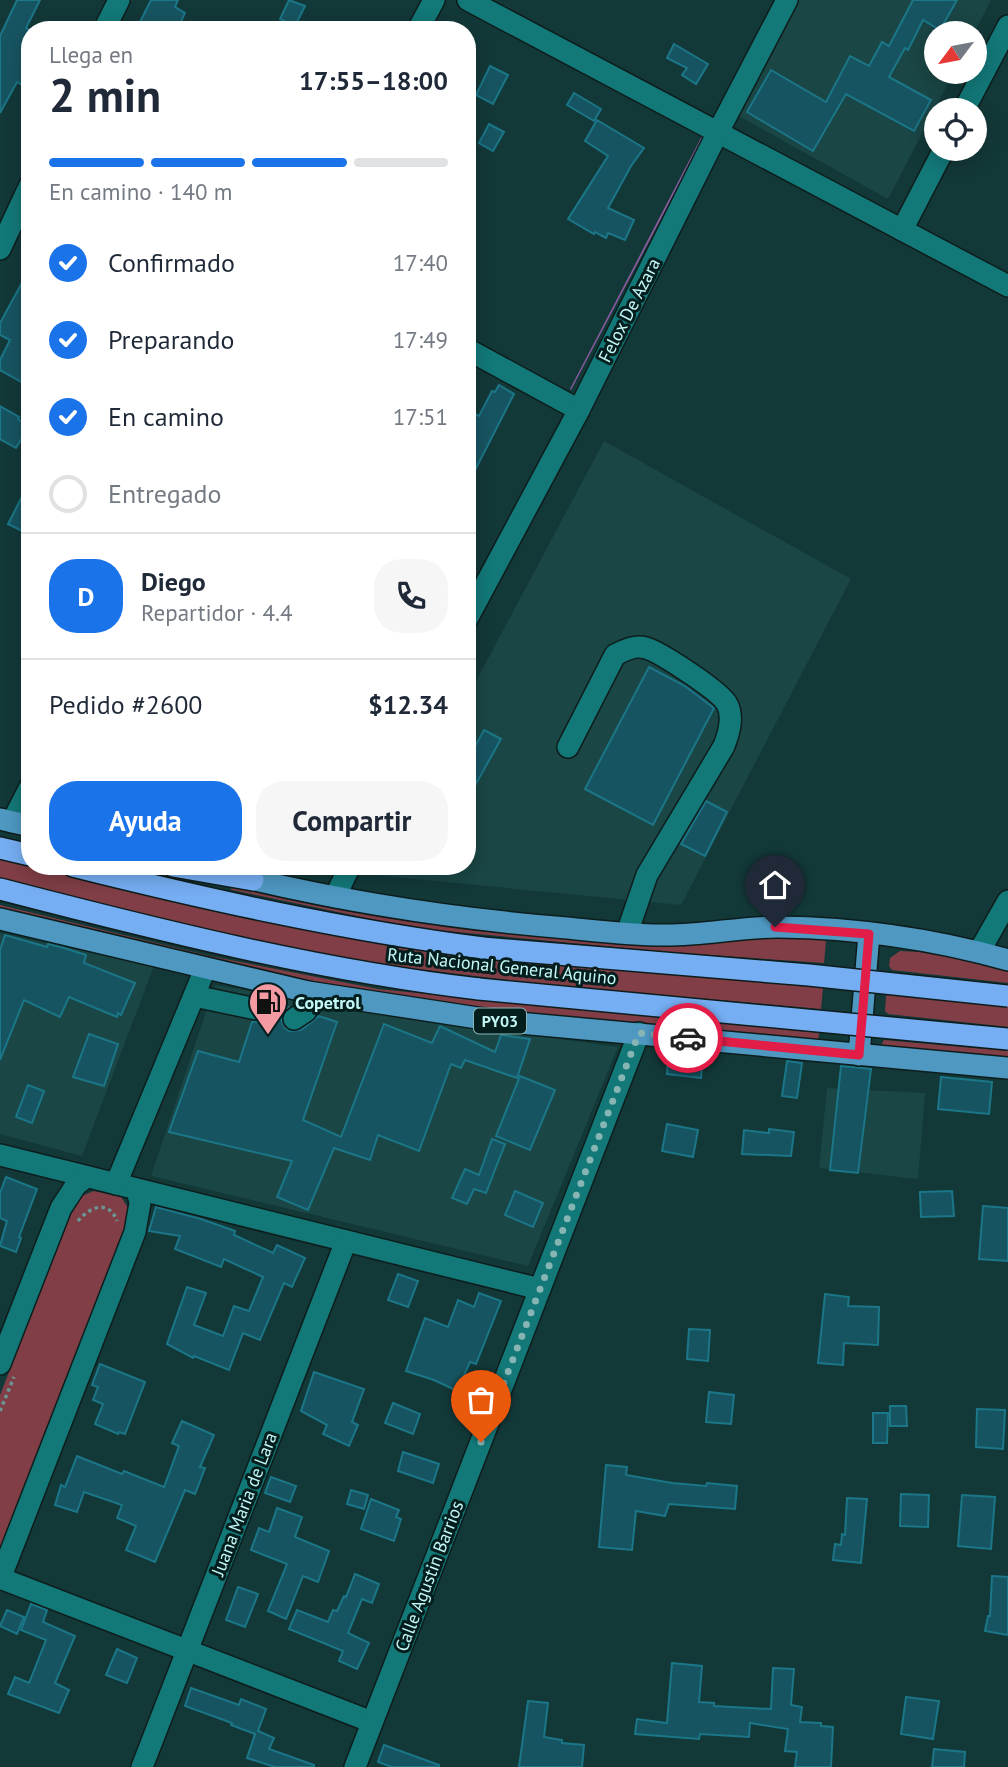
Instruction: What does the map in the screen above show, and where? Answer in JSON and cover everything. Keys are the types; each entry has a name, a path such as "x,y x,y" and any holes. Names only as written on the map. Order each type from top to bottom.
{"highway":[{"path":"0,842 21,843"},
{"path":"0,848 21,853"},
{"name":"Ruta Nacional General Aquino","path":"112,875 324,924 404,938 483,948 795,974 1008,996"},
{"path":"224,875 253,880"},
{"name":"Ruta Nacional General Aquino","path":"0,889 122,921 302,962 384,977 480,989 1008,1039"}],"main road":[{"path":"233,875 335,897 500,922 660,935 707,934 775,927 869,934 979,952 1008,960"},
{"name":"PY03","path":"0,919 308,992 497,1021 1008,1068"},
{"path":"859,1055 869,934"}],"street":[{"path":"108,21 119,0"},
{"path":"422,21 433,0"},
{"path":"468,0 1008,286"},
{"name":"Felox De Azara","path":"476,602 579,410 718,132 788,0"},
{"path":"970,98 1008,26"},
{"path":"902,230 938,161"},
{"path":"0,249 21,204"},
{"path":"476,354 579,410"},
{"path":"568,747 615,655 629,648 646,648 718,693 728,705 730,732 724,746 647,875 627,933"},
{"path":"335,897 345,875"},
{"path":"979,952 1005,912"},
{"path":"127,1187 205,969"},
{"path":"295,1019 306,1011 308,992"},
{"path":"194,996 256,1009"},
{"name":"Calle Agustin Barrios","path":"355,1767 639,1033"},
{"path":"0,1156 540,1289"},
{"path":"8,1368 61,1208 76,1185 86,1177"},
{"path":"127,1187 140,1203 135,1232 0,1578 372,1722"},
{"name":"Juana Maria de Lara","path":"142,1767 346,1241"}],"path":[{"path":"77,1222 97,1206 115,1214 119,1225"},
{"path":"0,1411 8,1368"}],"shaded area":[{"path":"799,0 991,0 980,21 924,21 924,84 948,84 940,98 924,98 924,130 888,199 737,115"},
{"path":"702,136 704,137 571,390 570,389"},
{"path":"604,441 851,579 681,905 373,875 476,875 476,681"},
{"path":"0,858 21,863 21,875 73,875 320,933 399,948 680,972 823,988 821,1009 541,984 314,954 0,880"},
{"path":"233,886 415,921 823,939 826,941 824,963 667,952 414,928 232,890 230,888"},
{"path":"0,905 210,956 378,989 819,1033 818,1044 470,1011 308,984 0,910"},
{"path":"0,933 154,966 82,1156 0,1134"},
{"path":"900,951 939,953 1008,969 1008,983 892,970 889,966 890,958"},
{"path":"215,985 415,1019 618,1047 528,1266 151,1176"},
{"path":"889,994 1008,1006 1008,1027 888,1014 885,1011 886,996"},
{"path":"884,1040 1008,1051 1008,1061 880,1047"},
{"path":"827,1088 925,1093 918,1179 819,1168"},
{"path":"94,1191 121,1197 127,1206 128,1219 0,1551 0,1395 76,1201"}],"building":[{"path":"17,0 40,0 30,21 21,21 21,84 17,82 0,113 0,36"},
{"path":"151,0 178,0 175,7 185,13 181,21 140,21"},
{"path":"289,0 305,6 298,21 280,19"},
{"path":"913,0 957,0 945,21 923,20 908,50 905,48 889,77 927,98 924,98 924,113 914,131 846,94 813,151 747,112 771,70 826,102 850,56 869,66 882,42 889,46"},
{"path":"674,44 708,64 696,84 682,75 687,68 667,58"},
{"path":"490,66 508,75 493,104 476,95"},
{"path":"574,93 601,109 594,121 567,105"},
{"path":"597,120 644,148 608,208 634,220 625,240 608,233 606,238 595,232 594,234 568,219 608,156 585,141"},
{"path":"489,124 504,132 493,151 479,143"},
{"path":"21,284 21,382 0,370 0,360 10,340 0,335 0,323"},
{"path":"499,385 514,394 476,468 476,414 479,416 492,391 495,392"},
{"path":"0,406 19,417 21,440 16,448 0,439"},
{"path":"21,499 21,530 8,524"},
{"path":"649,667 685,686 714,708 653,825 585,789"},
{"path":"484,730 501,739 476,784 476,745"},
{"path":"706,801 727,812 705,856 681,844"},
{"path":"5,935 86,955 84,963 135,983 121,1015 118,1013 117,1017 69,997 60,1017 24,1000 0,1060 0,950"},
{"path":"265,1000 288,1007 281,1019 289,1031 301,1030 319,1016 337,1022 303,1120 341,1137 384,1024 432,1043 440,1026 495,1052 501,1035 530,1039 517,1078 465,1060 461,1068 451,1064 419,1151 378,1135 370,1160 334,1148 308,1210 277,1197 292,1161 169,1132 198,1051 239,1062 252,1022 261,1021 269,1012"},
{"path":"89,1034 118,1044 104,1086 73,1077"},
{"path":"668,1057 703,1060 701,1078 667,1074"},
{"path":"787,1061 802,1063 797,1098 782,1096"},
{"path":"841,1066 871,1069 858,1173 830,1170"},
{"path":"520,1076 555,1090 530,1150 496,1136"},
{"path":"941,1077 992,1082 989,1114 938,1109"},
{"path":"28,1085 44,1091 32,1123 16,1117"},
{"path":"667,1124 698,1130 693,1157 662,1151"},
{"path":"769,1129 794,1132 791,1156 742,1154 744,1130 769,1133"},
{"path":"492,1139 505,1144 486,1193 474,1189 467,1204 452,1198 465,1169 479,1175"},
{"path":"6,1177 37,1189 16,1252 0,1246 7,1221 0,1218 0,1193"},
{"path":"515,1191 543,1203 533,1227 505,1215"},
{"path":"952,1191 954,1216 921,1217 920,1192"},
{"path":"983,1206 1008,1208 1008,1261 979,1259"},
{"path":"156,1207 235,1231 234,1235 273,1253 277,1245 305,1258 292,1287 284,1283 260,1340 243,1333 229,1370 194,1356 193,1358 167,1344 187,1287 206,1293 194,1325 223,1336 234,1306 249,1311 263,1277 224,1259 221,1267 175,1249 180,1236 149,1231"},
{"path":"398,1274 418,1281 408,1307 388,1300"},
{"path":"479,1293 501,1301 476,1364 470,1362 457,1391 406,1371 425,1318 448,1327 458,1300 474,1307"},
{"path":"825,1294 849,1297 848,1306 879,1307 878,1345 844,1343 843,1365 818,1363"},
{"path":"689,1329 710,1330 708,1361 687,1359"},
{"path":"100,1364 145,1382 125,1434 118,1434 95,1424 103,1404 93,1400 98,1387 92,1385"},
{"path":"314,1372 364,1389 352,1422 358,1425 349,1446 323,1434 327,1425 301,1411"},
{"path":"709,1392 734,1395 731,1424 706,1422"},
{"path":"393,1403 420,1414 413,1434 385,1423"},
{"path":"890,1406 906,1406 907,1426 890,1426"},
{"path":"977,1409 1005,1410 1003,1449 976,1447"},
{"path":"873,1413 888,1413 887,1443 873,1443"},
{"path":"182,1421 214,1435 200,1467 205,1468 195,1494 185,1490 155,1562 126,1550 136,1526 117,1518 122,1505 84,1492 77,1512 55,1505 61,1485 65,1487 77,1456 164,1487 179,1446 172,1443"},
{"path":"403,1452 439,1464 433,1483 398,1471"},
{"path":"606,1465 627,1467 626,1475 672,1483 737,1486 735,1509 669,1504 665,1516 636,1511 632,1550 599,1547"},
{"path":"271,1477 296,1486 290,1502 265,1493"},
{"path":"351,1490 368,1495 364,1509 347,1504"},
{"path":"901,1494 929,1495 928,1527 900,1526"},
{"path":"962,1495 995,1497 991,1549 958,1546"},
{"path":"847,1498 867,1499 861,1563 833,1560 835,1544 841,1545 842,1534 845,1535"},
{"path":"371,1499 399,1510 396,1517 401,1519 394,1541 361,1529"},
{"path":"277,1508 302,1517 295,1537 329,1551 318,1582 303,1576 286,1619 268,1611 287,1564 251,1550 259,1528 269,1532"},
{"path":"355,1574 379,1584 372,1603 362,1599 348,1633 369,1643 357,1669 339,1661 343,1651 289,1629 297,1610 328,1622 333,1610 337,1611 344,1596 346,1597"},
{"path":"992,1576 1008,1577 1008,1635 985,1631 990,1616"},
{"path":"238,1587 258,1594 245,1627 226,1620"},
{"path":"31,1604 47,1610 43,1622 75,1636 55,1683 69,1690 59,1713 8,1694 15,1677 29,1683 46,1640 21,1630"},
{"path":"7,1610 24,1617 17,1634 0,1626"},
{"path":"117,1649 137,1658 127,1683 106,1675"},
{"path":"672,1663 702,1666 699,1702 714,1703 714,1706 771,1709 773,1668 794,1669 791,1705 802,1707 800,1722 821,1723 821,1726 833,1727 831,1767 795,1767 797,1752 785,1751 788,1729 750,1723 749,1737 700,1734 699,1739 635,1734 637,1719 667,1723"},
{"path":"191,1688 239,1705 241,1699 266,1709 258,1731 274,1738 269,1749 314,1767 275,1767 247,1758 255,1734 185,1706"},
{"path":"906,1697 939,1701 933,1739 901,1734"},
{"path":"528,1701 548,1703 544,1737 562,1740 562,1743 584,1745 582,1767 519,1767"},
{"path":"384,1745 439,1767 392,1767 378,1762"},
{"path":"934,1749 965,1752 964,1767 932,1767"}],"tunnel":[{"path":"256,1009 294,1019"}],"way so far":[{"path":"481,1442 639,1033 688,1038"}],"place":[{"name":"Copetrol","path":"268,1036"}],"route":[{"path":"688,1038 859,1055 869,934 775,927"}]}
